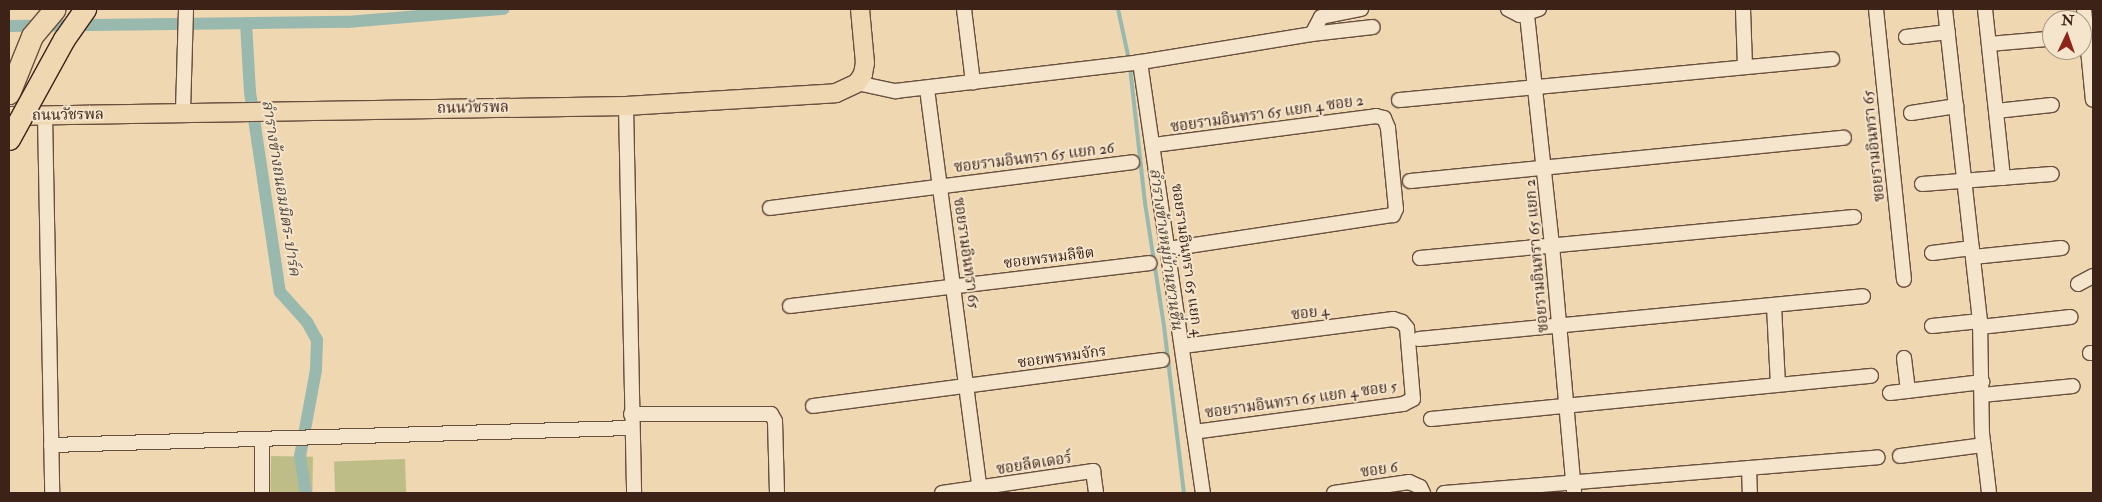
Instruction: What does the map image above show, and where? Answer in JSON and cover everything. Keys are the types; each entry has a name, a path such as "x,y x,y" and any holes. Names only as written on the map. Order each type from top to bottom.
{"highway":[{"path":"9,62 55,9"},
{"path":"9,139 64,39 85,9"},
{"path":"9,93 32,36"}],"main road":[{"path":"857,83 866,63 860,9"},
{"name":"ถนนวัชรพล","path":"9,116 183,111 626,106 836,93 857,83"}],"street":[{"path":"964,9 973,82"},
{"path":"1312,34 1320,13 1361,9"},
{"path":"1508,9 1533,12"},
{"path":"1743,9 1745,65"},
{"name":"ซอยรามอินทรา 65","path":"1876,9 1904,280"},
{"path":"1945,9 1980,324 1983,445 1988,493"},
{"path":"1985,9 2003,178"},
{"path":"2084,9 2093,100"},
{"path":"183,111 186,11"},
{"name":"ซอยรามอินทรา 65 แยก 2","path":"1533,12 1536,86 1560,325 1573,488"},
{"path":"857,83 896,91 927,89 1132,63 1312,34 1373,27"},
{"path":"1906,37 1948,32"},
{"path":"1989,44 2042,39"},
{"path":"1399,100 1745,65 1832,59"},
{"name":"ซอยรามอินทรา 65 แยก 4","path":"1132,63 1154,145 1203,493"},
{"name":"ซอยรามอินทรา 65","path":"927,89 980,491"},
{"path":"1996,111 2052,105"},
{"path":"626,106 634,493"},
{"path":"1911,113 1956,106"},
{"path":"46,115 52,493"},
{"name":"ซอยรามอินทรา 65 แยก 4 ซอย 2","path":"1154,145 1376,116 1384,118 1392,168 1396,209 1393,215 1386,218 1169,248"},
{"path":"1410,181 1544,166 1844,138"},
{"name":"ซอยรามอินทรา 65 แยก 26","path":"770,208 1132,162"},
{"path":"1922,184 2052,174"},
{"path":"1420,258 1854,217"},
{"path":"1932,253 1972,253 2062,248"},
{"name":"ซอยพรหมลิขิต","path":"790,306 1149,263"},
{"path":"2078,284 2093,276"},
{"path":"1419,339 1863,296"},
{"path":"1774,306 1778,384"},
{"path":"1932,326 2070,317"},
{"name":"ซอย 4","path":"1182,346 1393,319 1402,322 1407,328 1413,399"},
{"path":"1904,358 1908,391"},
{"name":"ซอยพรหมจักร","path":"813,406 1162,360"},
{"path":"1431,419 1565,404 1871,376"},
{"path":"1890,393 2073,386"},
{"name":"ซอยรามอินทรา 65 แยก 4 ซอย 5","path":"1194,432 1403,404 1413,399"},
{"path":"51,445 308,439 771,414 775,421 777,493"},
{"path":"262,439 262,493"},
{"path":"1900,456 1983,445"},
{"path":"1444,493 1573,488 1749,468 1878,457"},
{"path":"1749,468 1750,493"},
{"name":"ซอยลีดเดอร์","path":"942,493 980,491 1093,471 1096,493"},
{"name":"ซอย 6","path":"1334,493 1409,482 1420,487 1423,493"}],"shaded area":[{"path":"271,456 313,457 312,493 270,493"},
{"path":"405,459 406,493 335,493 334,461"}],"waterway":[{"path":"9,26 347,22 503,9"},
{"name":"ลำรางข้างหมู่บ้านชวนชื่น","path":"1118,9 1129,60"},
{"name":"ลำรางข้างถนอมมิตร-ปาร์ค","path":"246,23 250,92 280,292 307,322 317,340 316,370 300,456 306,493"},
{"name":"ลำรางข้างหมู่บ้านชวนชื่น","path":"1130,67 1145,203 1164,326 1184,493"}]}
